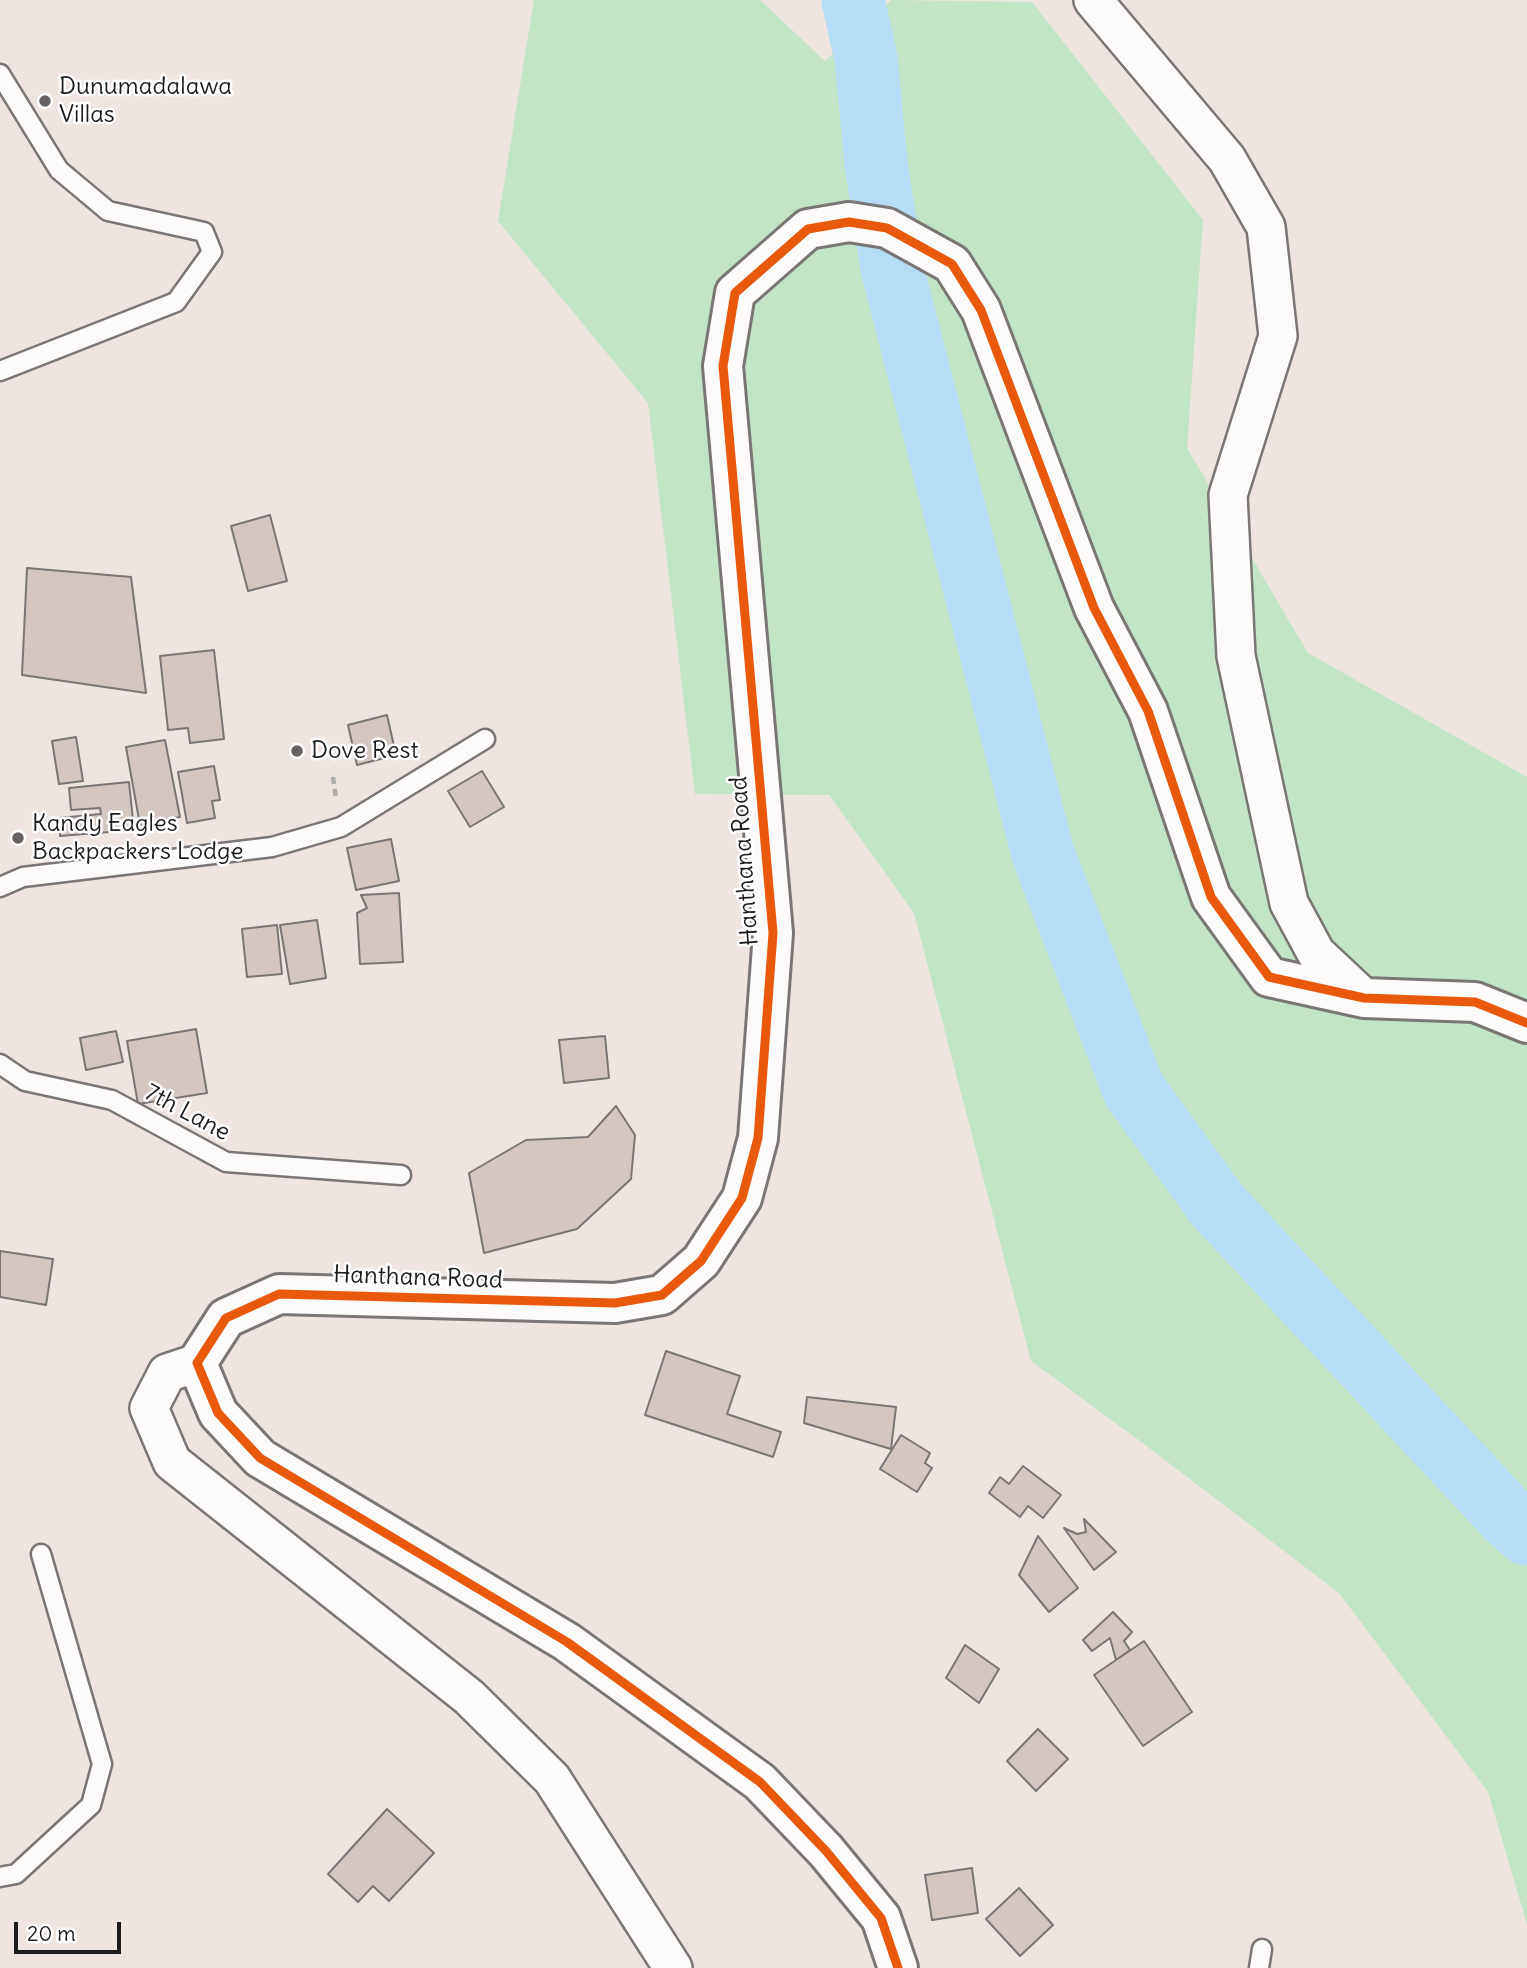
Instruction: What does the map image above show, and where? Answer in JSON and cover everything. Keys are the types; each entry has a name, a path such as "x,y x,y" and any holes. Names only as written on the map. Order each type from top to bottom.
{"street":[{"path":"1093,0 1227,159 1266,227 1278,336 1228,495 1236,656 1289,903 1316,953 1364,998"},
{"name":"Hanthana Road","path":"197,1363 226,1318 279,1294 615,1303 662,1295 701,1261 742,1198 758,1138 773,933 723,366 735,293 808,229 849,222 887,229 952,264 981,310 1094,608 1148,711 1211,897 1269,977 1364,998 1475,1002 1527,1023"},
{"path":"673,1968 552,1779 470,1697 172,1462 149,1408 167,1373 197,1363 218,1413 260,1458 567,1642 760,1782 826,1851 881,1918 898,1968"}],"lane":[{"path":"0,74 59,170 108,211 204,232 212,252 176,302 0,371"},
{"path":"0,887 23,877 272,847 341,827 485,739"},
{"name":"7th Lane","path":"0,1065 25,1082 111,1100 226,1162 401,1175"},
{"path":"0,1877 16,1874 91,1805 102,1764 41,1554"},
{"path":"1259,1968 1262,1949"}],"green space":[{"path":"534,0 760,0 825,61 891,0 1032,2 1203,220 1187,448 1308,653 1527,777 1527,1924 1488,1792 1339,1593 1031,1361 914,913 829,795 695,794 648,403 498,221"}],"building":[{"path":"270,515 287,581 248,591 231,526"},
{"path":"27,568 131,577 146,693 22,675"},
{"path":"214,650 224,739 190,743 188,728 168,730 160,656"},
{"path":"387,715 396,755 357,765 348,725"},
{"path":"76,737 83,781 59,784 52,741"},
{"path":"165,740 180,817 140,825 126,747"},
{"path":"214,766 220,800 212,801 215,818 187,823 178,772"},
{"path":"482,771 504,807 470,827 448,791"},
{"path":"129,782 134,830 60,836 59,818 101,814 100,808 71,810 69,788"},
{"path":"391,839 399,881 356,890 347,848"},
{"path":"399,893 403,962 360,964 357,913 367,908 361,895"},
{"path":"317,920 326,978 290,984 280,925"},
{"path":"277,925 282,974 247,977 242,929"},
{"path":"196,1029 207,1093 138,1104 127,1041"},
{"path":"116,1031 123,1062 86,1070 80,1038"},
{"path":"605,1036 609,1078 564,1083 559,1040"},
{"path":"616,1106 635,1135 631,1179 577,1229 484,1253 469,1173 526,1140 588,1137"},
{"path":"0,1251 53,1259 46,1305 0,1297"},
{"path":"666,1351 740,1376 727,1414 781,1432 773,1457 645,1415"},
{"path":"807,1397 896,1407 891,1449 804,1423"},
{"path":"901,1435 930,1453 925,1463 932,1468 917,1492 880,1469"},
{"path":"1023,1466 1061,1495 1043,1518 1028,1506 1020,1517 989,1493 1000,1477 1009,1484"},
{"path":"1084,1519 1116,1552 1094,1570 1064,1528 1077,1534 1086,1532"},
{"path":"1038,1536 1078,1588 1049,1612 1019,1575"},
{"path":"1113,1612 1132,1632 1124,1641 1130,1650 1116,1660 1110,1638 1092,1651 1083,1640"},
{"path":"1144,1641 1192,1712 1143,1746 1094,1675"},
{"path":"965,1645 999,1669 979,1703 946,1678"},
{"path":"1038,1729 1068,1759 1036,1791 1007,1761"},
{"path":"387,1809 434,1853 389,1901 373,1886 358,1902 328,1874"},
{"path":"972,1868 978,1913 932,1920 925,1875"},
{"path":"1019,1888 1053,1925 1020,1956 986,1919"}],"waterway":[{"path":"853,0 866,58 876,163 892,268 1043,854 1134,1090 1217,1205 1508,1517 1527,1534"}],"cycle path":[{"path":"898,1968 881,1918 826,1851 760,1782 567,1642 260,1458 218,1413 197,1363 226,1318 279,1294 615,1303 662,1295 701,1261 742,1198 758,1138 773,933 723,366 735,293 808,229 849,222 887,228 952,264 981,310 1094,608 1148,711 1211,897 1269,977 1364,998 1475,1002 1527,1023"}],"place":[{"name":"Dunumadalawa Villas","path":"45,101"},
{"name":"Dove Rest","path":"297,751"},
{"name":"Kandy Eagles Backpackers Lodge","path":"18,838"}]}
